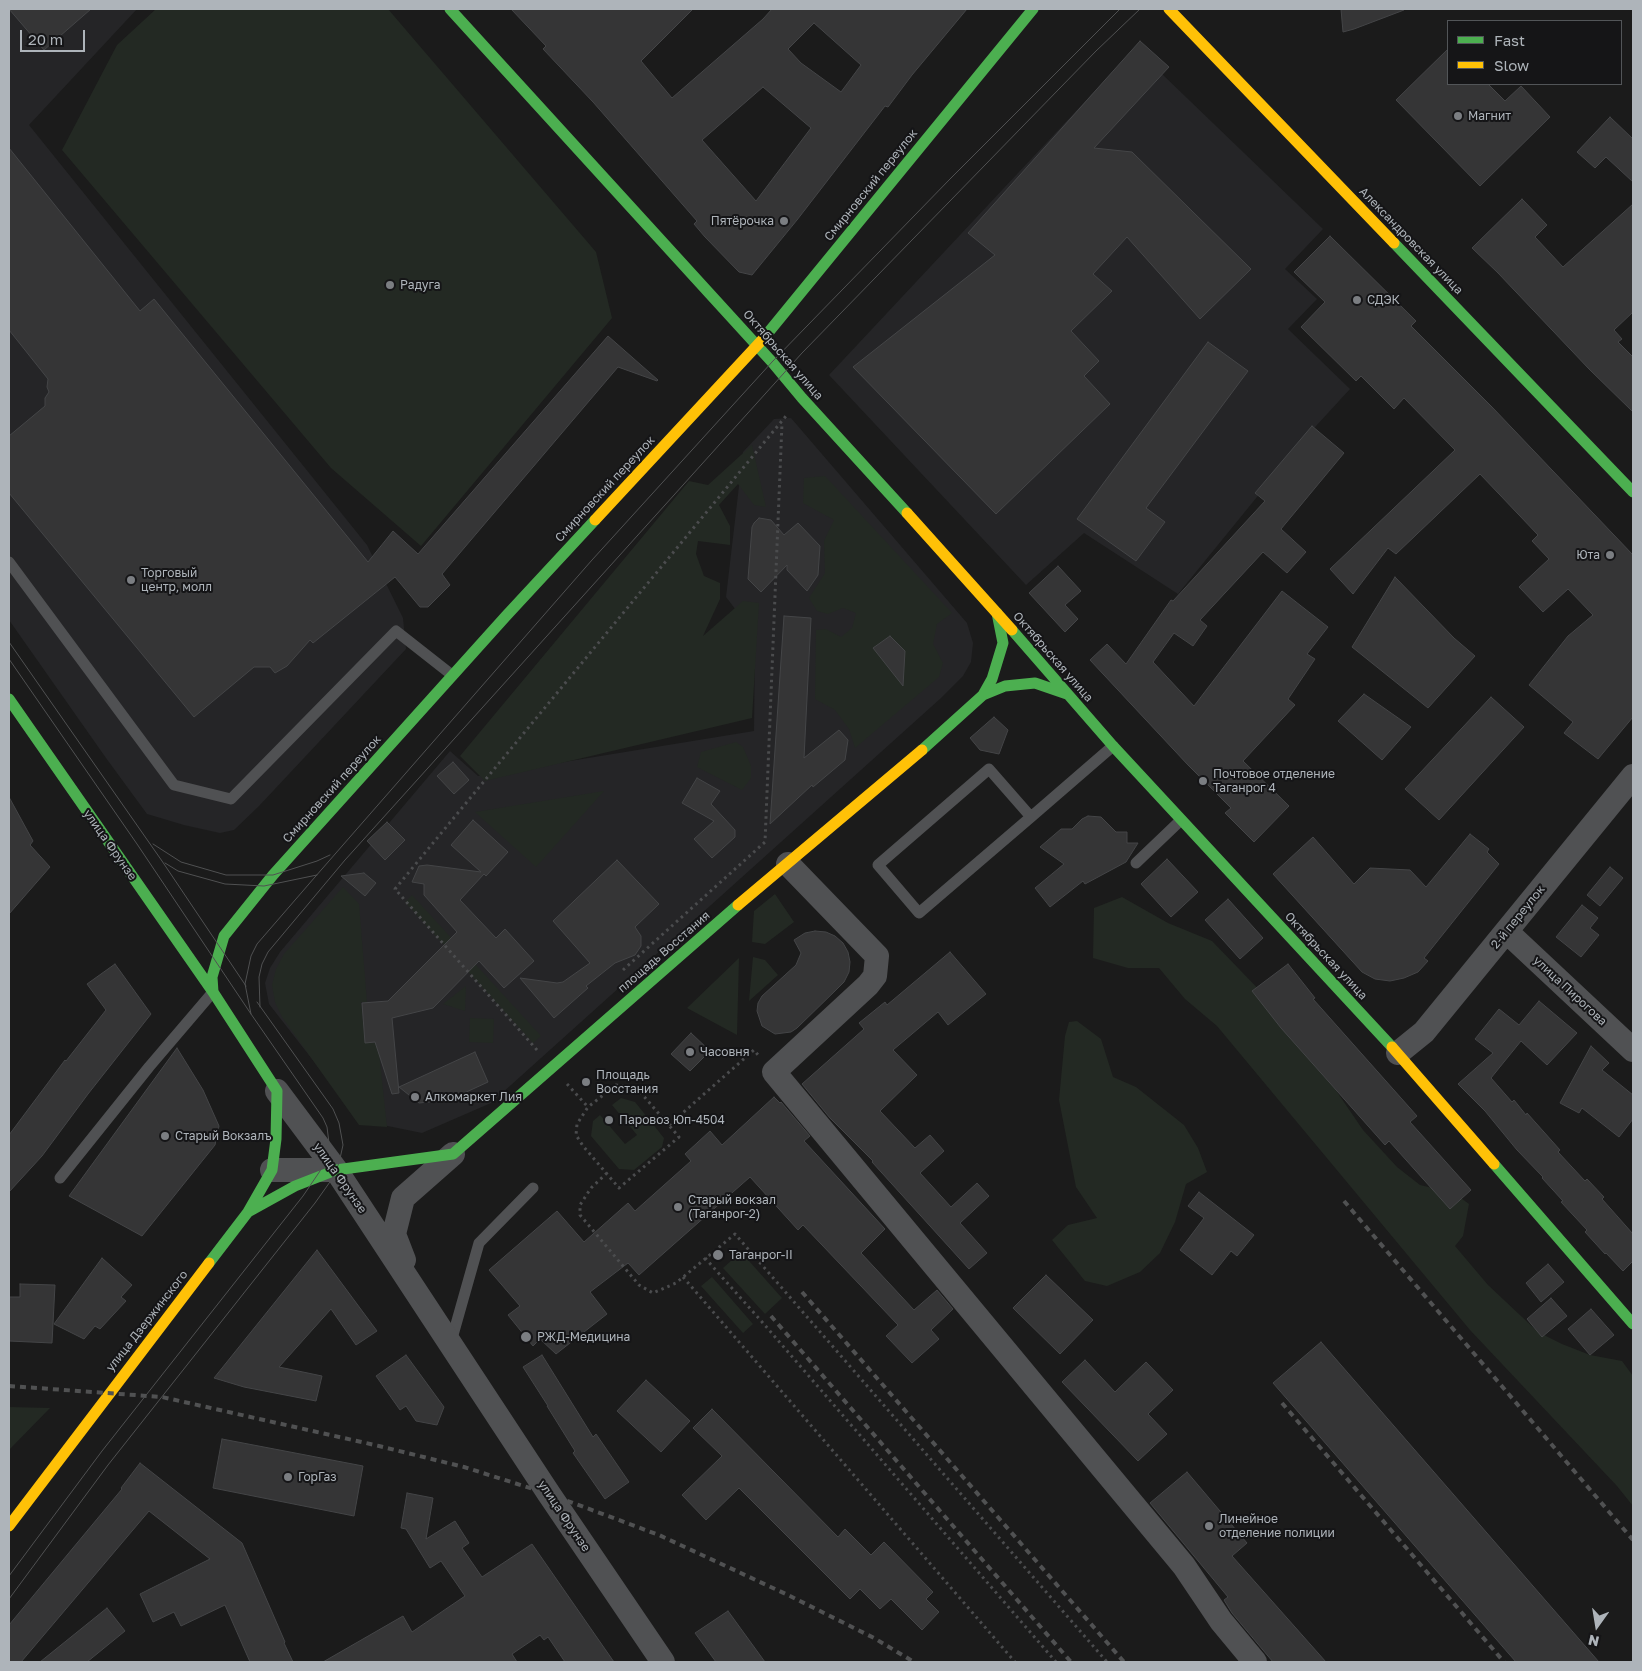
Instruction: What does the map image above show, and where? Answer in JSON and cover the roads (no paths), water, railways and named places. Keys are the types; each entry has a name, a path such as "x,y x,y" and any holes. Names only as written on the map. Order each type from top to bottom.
{"main road":[{"name":"Октябрьская улица","path":"450,9 757,346 997,613 1113,746 1398,1053 1633,1324"},
{"name":"Смирновский переулок","path":"213,992 212,977 224,936 273,875 452,675 757,346 1034,9"},
{"name":"Александровская улица","path":"1169,9 1633,492"},
{"name":"площадь Восстания","path":"453,1154 983,695 992,679 1003,643 997,613"},
{"name":"площадь Восстания","path":"983,695 1005,686 1035,683 1067,694"},
{"name":"улица Фрунзе","path":"9,700 213,992 277,1091"},
{"path":"248,1212 272,1170 276,1139 277,1091"},
{"path":"336,1170 453,1154"},
{"name":"улица Дзержинского","path":"9,1526 248,1212 295,1186 336,1170"}],"street":[{"name":"2-й переулок","path":"1398,1053 1424,1032 1633,776"},
{"path":"788,864 876,956 876,962 875,976 868,985 774,1072 1184,1566 1221,1621 1255,1662"},
{"name":"улица Пирогова","path":"1507,932 1633,1050"},
{"name":"улица Фрунзе","path":"277,1091 336,1170 549,1494 663,1662"},
{"path":"415,1290 394,1234 403,1198 453,1154"},
{"path":"272,1170 336,1170"}],"lane":[{"path":"9,562 174,785 231,799 396,630 452,675"},
{"path":"1031,817 989,769 878,865 919,913 1031,817 1113,746"},
{"path":"1136,863 1181,820"},
{"path":"60,1178 149,1067 213,992"},
{"path":"450,1344 479,1243 533,1188"}],"tram line":[{"path":"251,1014 245,984 251,956 257,944 592,560 772,362 950,179 1120,9"},
{"path":"260,1007 259,977 262,964 268,952 345,860 802,353 1096,51 1140,9"},
{"path":"9,642 162,861 246,986"},
{"path":"9,659 323,1118 327,1127 329,1143 320,1171 303,1196 102,1451 9,1576"},
{"path":"153,844 181,862 226,875 273,875 330,855"},
{"path":"165,863 178,871 225,884 264,886 317,875"},
{"path":"9,1599 108,1465 315,1203 332,1179 339,1163 343,1145 339,1123 333,1109 257,1002"}],"railway":[{"path":"1344,1201 1633,1540"},
{"path":"802,1292 1124,1662"},
{"path":"771,1316 1071,1662"},
{"path":"9,1386 162,1397 464,1467 549,1494 659,1535 788,1595 874,1638 914,1662"},
{"path":"1282,1403 1504,1662"}],"place":[{"name":"Магнит","path":"1458,116"},
{"name":"Пятёрочка","path":"784,221"},
{"name":"Радуга","path":"390,285"},
{"name":"СДЭК","path":"1357,300"},
{"name":"Юта","path":"1610,555"},
{"name":"Торговый центр, молл","path":"131,580"},
{"name":"Почтовое отделение Таганрог 4","path":"1203,781"},
{"name":"Часовня","path":"690,1052"},
{"name":"Площадь Восстания","path":"586,1082"},
{"name":"Алкомаркет Лия","path":"415,1097"},
{"name":"Паровоз Юп-4504","path":"609,1120"},
{"name":"Старый Вокзалъ","path":"165,1136"},
{"name":"Старый вокзал (Таганрог-2)","path":"678,1207"},
{"name":"Таганрог-II","path":"718,1255"},
{"name":"РЖД-Медицина","path":"526,1337"},
{"name":"ГорГаз","path":"288,1477"},
{"name":"Линейное отделение полиции","path":"1209,1526"}]}
